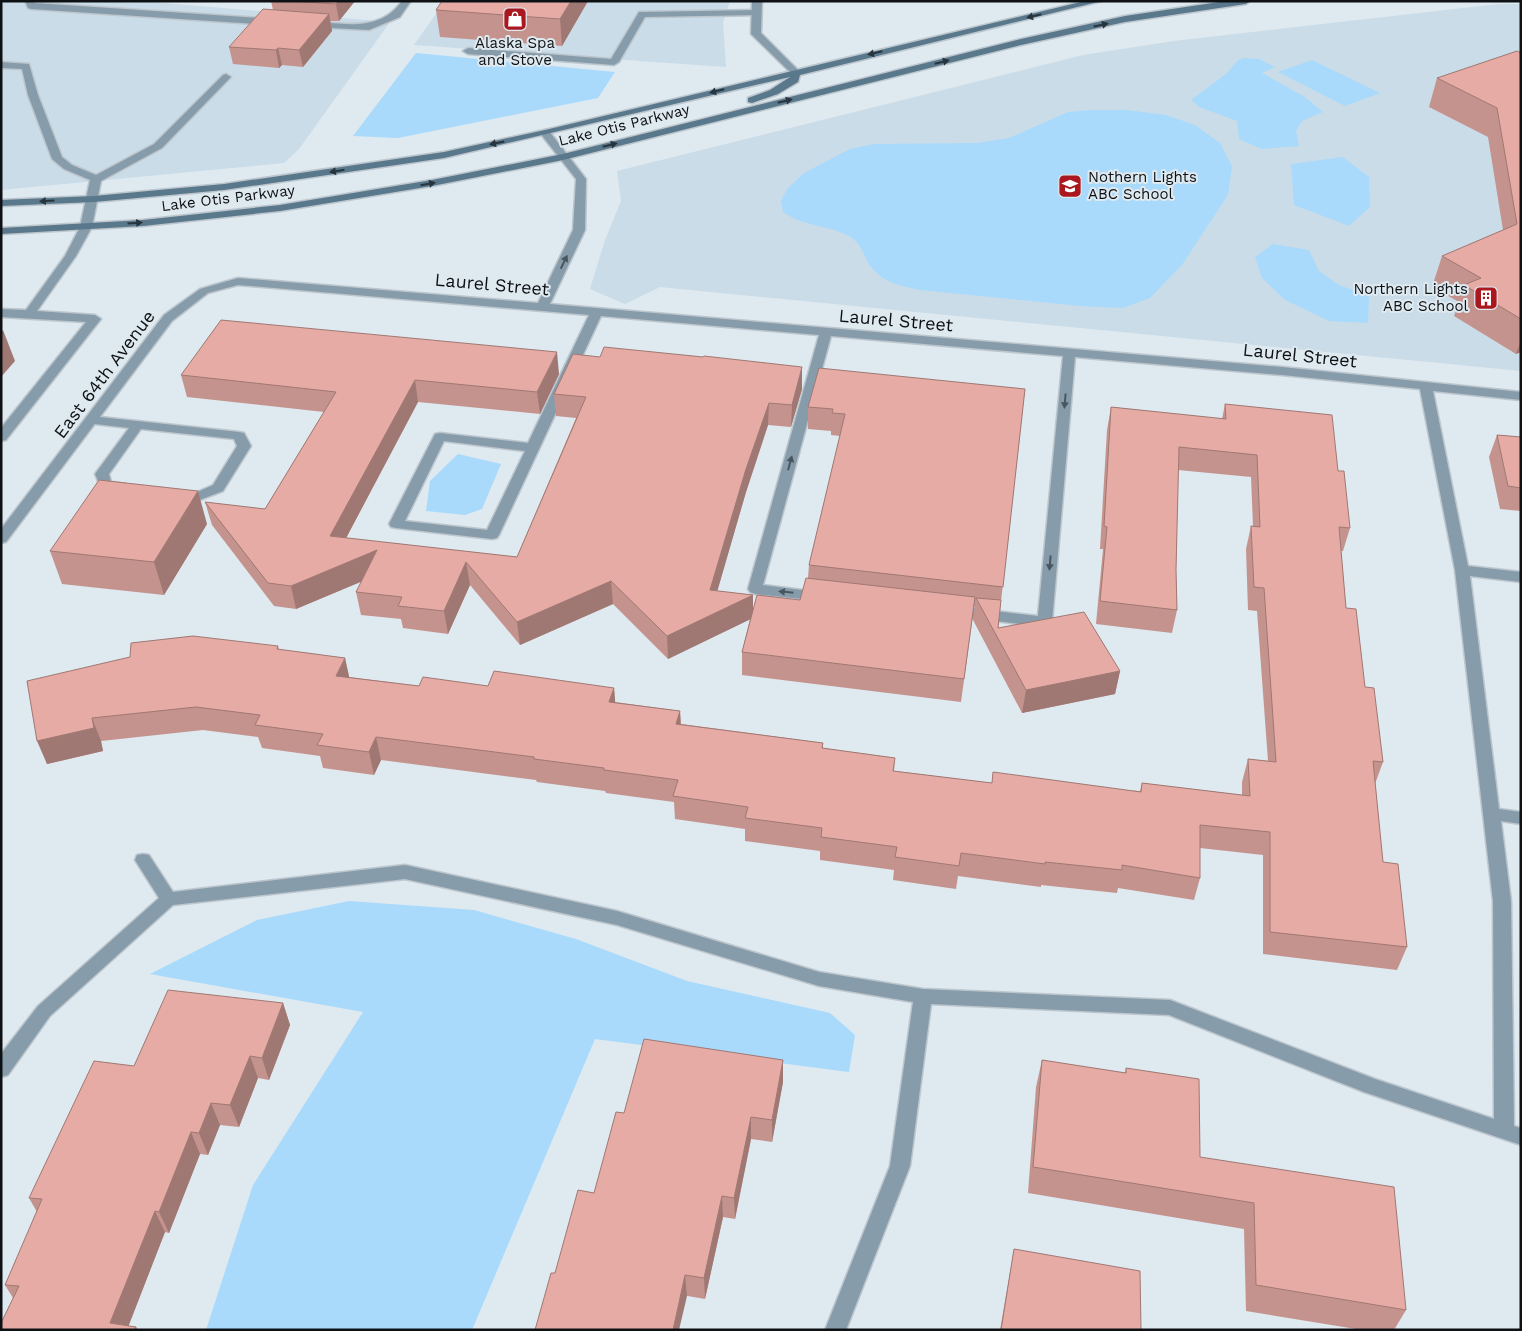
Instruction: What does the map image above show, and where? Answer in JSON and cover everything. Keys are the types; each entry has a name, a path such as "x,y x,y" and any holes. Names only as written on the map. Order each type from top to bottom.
{"main road":[{"name":"Lake Otis Parkway","path":"1,203 94,199 271,181 444,155 545,133 1098,1"},
{"name":"Lake Otis Parkway","path":"1,231 86,227 280,208 432,183 563,157 712,118 1021,42 1106,23 1246,1"},
{"path":"712,118 774,92 795,80 795,72"}],"street":[{"path":"29,1 32,6 366,28 397,15 407,1"},
{"path":"757,1 756,34 795,72"},
{"path":"468,51 614,62 642,14 757,13"},
{"path":"1,65 26,66 33,94 57,159 68,167 96,179"},
{"path":"96,179 158,146 226,76"},
{"path":"543,306 579,230 581,179 545,133"},
{"path":"29,314 70,256 86,227 94,199 96,179"},
{"name":"East 64th Avenue","path":"1,539 168,318 204,291 238,280 268,283"},
{"name":"Laurel Street","path":"268,283 1282,371 1521,396"},
{"path":"534,448 440,437 396,524 492,535 534,448 597,311"},
{"path":"1,313 95,319 1,437"},
{"path":"826,331 755,589 832,598"},
{"path":"939,610 1045,622 1069,352"},
{"path":"1,1069 44,1012 169,899 405,872 617,918 819,978 922,996 1170,1008 1371,1086 1513,1134 1502,901 1462,570 1426,386"},
{"path":"91,420 239,436 244,446 218,488 197,497 161,492"},
{"path":"133,489 106,485 102,474 138,425"},
{"path":"1462,570 1521,577"},
{"path":"1491,814 1521,818"},
{"path":"143,860 169,899"},
{"path":"835,1330 900,1166 922,996"}],"shaded area":[{"path":"1,1 140,1 390,22 299,149 284,163 1,190"},
{"path":"445,1 730,1 723,22 726,67 414,45"},
{"name":"Nothern Lights ABC School","path":"1498,4 1521,4 1521,371 660,287 625,304 590,289 605,240 621,201 617,171 1083,55 1174,41"},
{"path":"416,53 615,72 598,98 398,138 353,136"},
{"path":"1244,58 1259,59 1275,67 1262,73 1305,97 1323,112 1302,121 1296,131 1299,146 1262,149 1239,139 1237,121 1199,107 1191,100 1226,74 1238,60"},
{"path":"1312,60 1380,93 1345,106 1278,72"},
{"path":"1127,110 1166,115 1195,125 1220,143 1232,166 1228,195 1182,265 1150,298 1123,308 1080,306 920,290 900,285 877,273 852,238 839,232 790,217 783,212 781,201 787,189 804,173 850,149 873,144 977,143 1009,138 1068,112"},
{"path":"1343,157 1369,177 1370,207 1349,226 1294,205 1291,164"},
{"path":"1273,244 1309,250 1319,271 1339,285 1369,296 1368,323 1329,321 1285,300 1262,278 1255,257"},
{"path":"458,454 501,464 482,509 465,515 426,511 430,481"},
{"path":"349,901 474,910 576,939 687,981 830,1013 855,1035 849,1072 595,1039 472,1330 206,1330 253,1185 363,1012 150,974 257,920"}],"building":[{"path":"289,1 339,1 336,4"},
{"path":"442,1 571,1 560,19 436,10"},
{"path":"263,9 329,14 299,50 229,47"},
{"path":"1517,51 1521,53 1521,319 1464,285 1481,278 1442,256 1517,224 1497,108 1437,78"},
{"path":"221,320 557,352 537,392 415,380 330,536 517,557 586,397 554,394 573,354 600,357 604,347 802,367 792,405 769,403 746,469 710,590 753,595 667,636 611,581 517,622 466,562 444,611 398,606 402,597 356,592 377,550 291,586 268,583 205,502 265,509 336,392 181,375"},
{"path":"819,368 1025,389 1003,587 809,565 845,414 832,413 833,409 808,407"},
{"path":"1225,404 1332,415 1338,471 1344,471 1350,528 1339,527 1346,608 1356,609 1365,687 1374,688 1383,762 1373,761 1383,862 1398,864 1407,947 1270,932 1270,832 1200,825 1200,878 1122,865 1122,870 1045,862 1045,864 961,853 959,866 895,857 897,847 821,837 822,828 745,818 748,807 673,796 678,780 534,759 534,757 376,737 369,752 317,745 323,734 255,725 260,715 196,707 92,718 94,728 37,741 27,681 130,657 131,643 193,636 278,646 277,649 345,658 336,676 419,686 423,677 488,686 494,671 614,688 609,702 680,711 676,724 823,743 822,748 895,758 893,771 992,783 993,772 1141,792 1142,783 1250,796 1248,759 1276,762 1264,588 1254,587 1251,526 1260,527 1257,455 1179,447 1177,610 1100,601 1107,527 1104,526 1111,407 1226,419"},
{"path":"1497,435 1521,437 1521,488 1508,486"},
{"path":"99,480 198,491 154,562 50,551"},
{"path":"806,578 975,597 964,679 742,652 757,595 800,600"},
{"path":"976,598 1001,600 998,628 1084,612 1120,671 1026,690"},
{"path":"168,990 283,1003 262,1058 250,1056 230,1105 211,1103 199,1133 191,1132 159,1212 155,1211 110,1323 136,1327 135,1330 1,1330 1,1323 19,1286 5,1285 42,1199 29,1198 94,1061 134,1066"},
{"path":"644,1039 783,1060 772,1120 751,1117 734,1198 722,1196 704,1278 685,1275 673,1330 535,1330 551,1273 555,1273 578,1190 594,1193 616,1112 624,1113"},
{"path":"1042,1060 1126,1073 1126,1068 1199,1079 1200,1157 1394,1187 1406,1310 1256,1285 1254,1203 1033,1167"},
{"path":"1014,1249 1140,1271 1141,1330 1001,1330"}],"place":[{"name":"Alaska Spa and Stove","path":"515,19"},
{"name":"Nothern Lights ABC School","path":"1070,186"},
{"name":"Northern Lights ABC School","path":"1486,298"}]}
